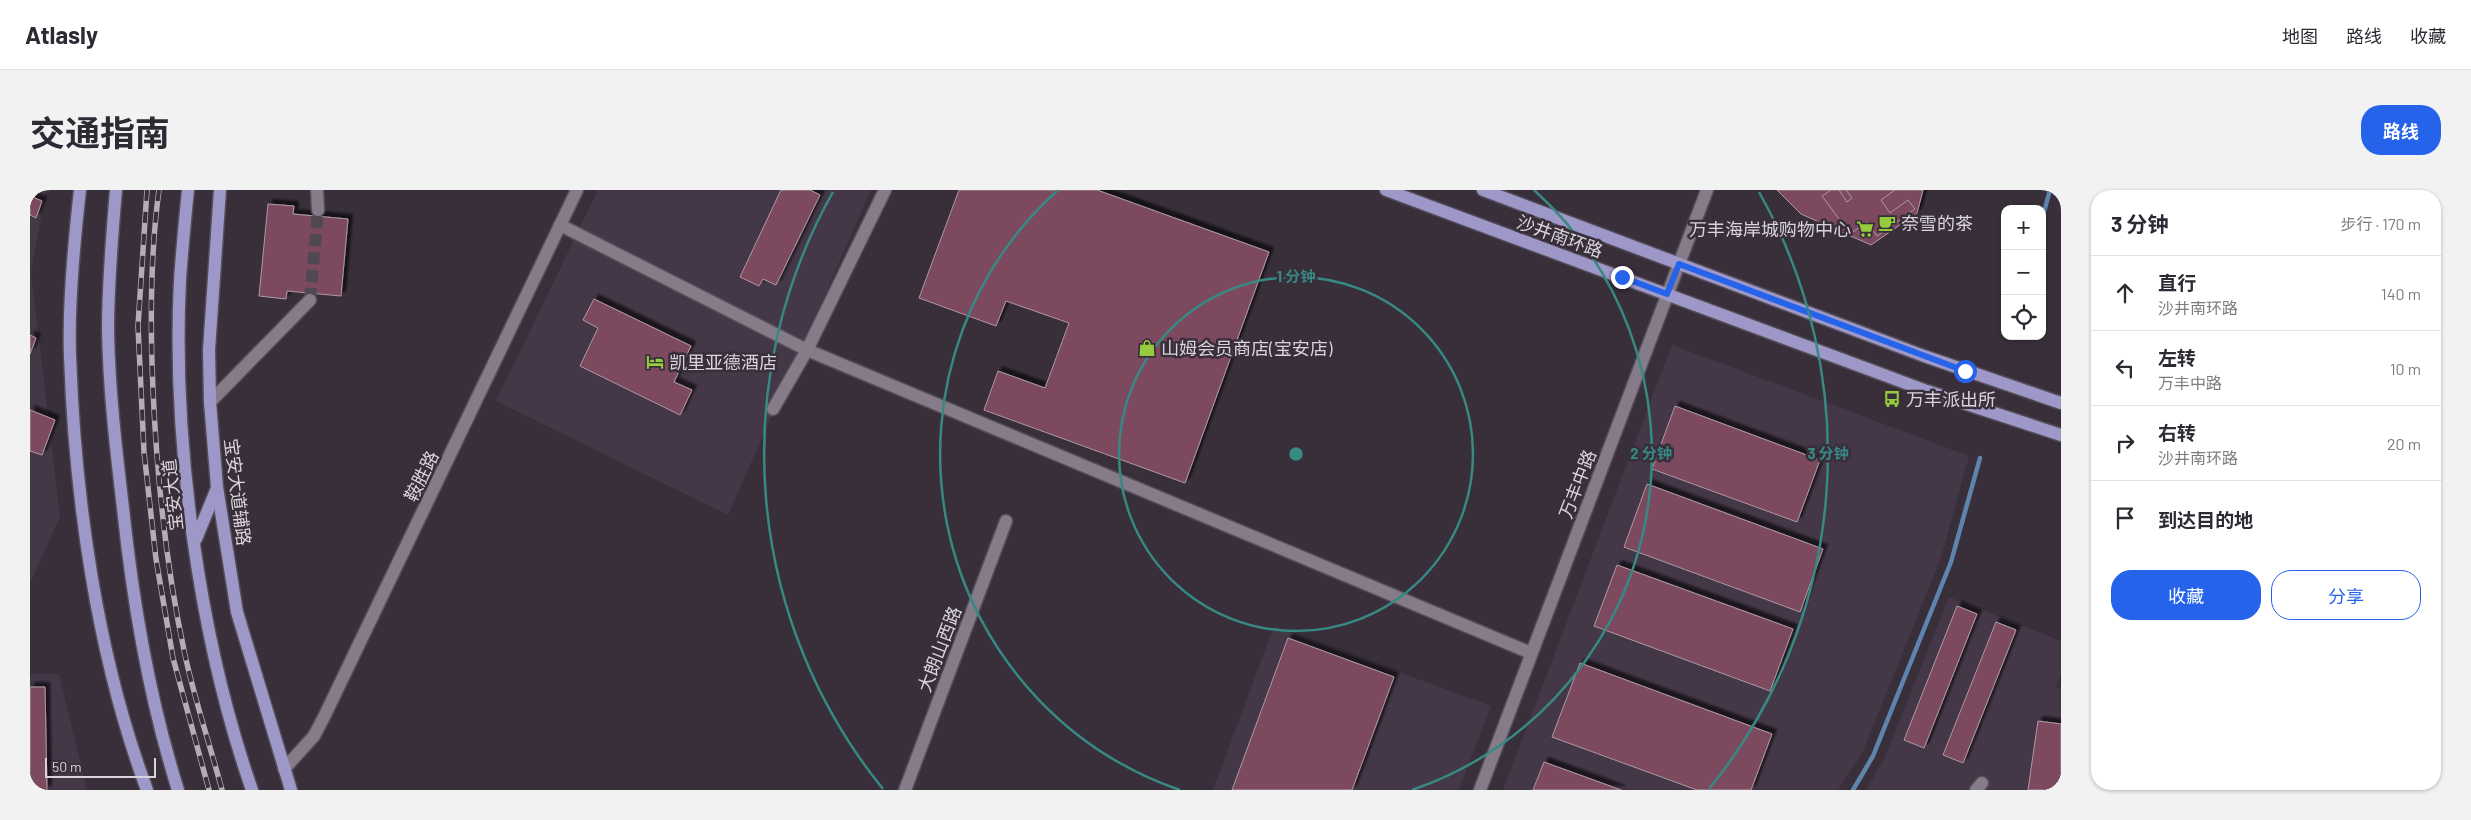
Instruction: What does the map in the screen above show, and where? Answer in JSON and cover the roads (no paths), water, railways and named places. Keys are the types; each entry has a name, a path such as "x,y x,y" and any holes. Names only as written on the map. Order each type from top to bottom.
{"main road":[{"path":"80,190 75,238 70,355 78,467 90,560 110,671 147,790"},
{"path":"116,190 108,329 113,418 130,576 142,650 163,742 178,790"},
{"name":"宝安大道","path":"188,190 180,281 180,378 186,460 195,541 212,644 239,752 252,790"},
{"name":"宝安大道辅路","path":"220,190 208,350 217,487 236,612 291,790"},
{"name":"沙井南环路","path":"1386,190 1928,391 2061,434"},
{"name":"沙井南环路","path":"1483,190 1924,356 2061,403"},
{"path":"195,541 217,487"}],"street":[{"path":"317,190 318,210"},
{"name":"鞍胜路","path":"284,769 314,736 325,715 577,190"},
{"path":"773,409 807,350 885,190"},
{"name":"万丰中路","path":"1480,790 1707,190"},
{"path":"560,225 807,350 1532,653"},
{"path":"210,402 310,300"},
{"name":"大朗山西路","path":"905,790 1006,521"}],"waterway":[{"path":"2046,205 2050,190"},
{"path":"1853,790 1873,756 1951,562 1980,458"}],"tunnel":[{"path":"310,300 318,210"}],"railway":[{"path":"147,190 138,326 144,452 156,559 173,658 209,790"},
{"path":"159,190 152,265 151,340 160,490 178,622 198,706 222,790"}],"place":[{"name":"奈雪的茶","path":"1887,223"},
{"name":"万丰海岸城购物中心","path":"1865,229"},
{"name":"山姆会员商店(宝安店)","path":"1147,348"},
{"name":"凯里亚德酒店","path":"655,362"},
{"name":"万丰派出所","path":"1892,399"}]}
